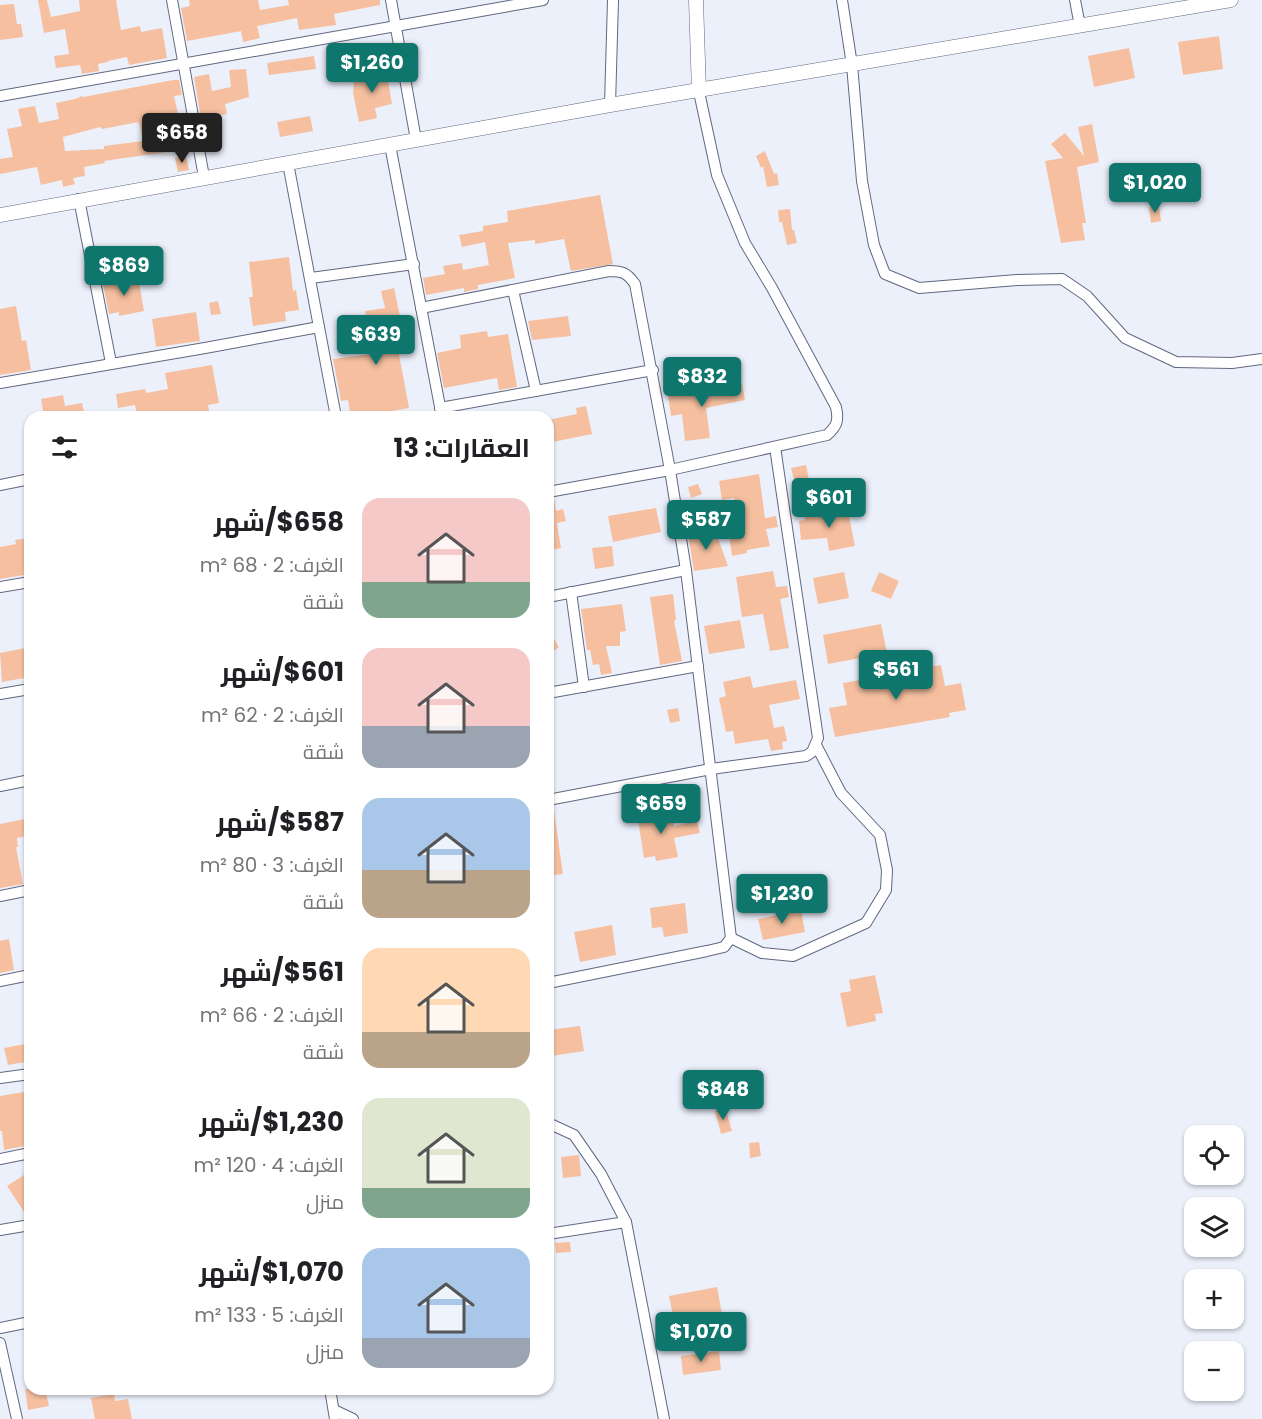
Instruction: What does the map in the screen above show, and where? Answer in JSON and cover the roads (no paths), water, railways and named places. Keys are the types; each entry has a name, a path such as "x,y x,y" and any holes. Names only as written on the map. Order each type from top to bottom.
{"street":[{"path":"172,0 204,177"},
{"path":"391,0 416,140"},
{"path":"0,96 543,0"},
{"path":"610,105 613,0"},
{"path":"554,491 670,470 827,435 839,419 836,407 745,243 717,175 699,92 696,0"},
{"path":"842,0 852,66 862,181 874,245 885,274 920,288 1017,280 1062,279 1087,296 1125,338 1176,362 1232,363 1262,359"},
{"path":"1075,0 1080,26"},
{"path":"0,215 610,105 699,92 1231,0"},
{"path":"390,145 441,411"},
{"path":"288,163 335,411"},
{"path":"79,200 111,363"},
{"path":"310,278 414,264"},
{"path":"421,308 609,270 621,271 628,274 635,284 652,370 686,570 731,938 724,946 708,951 554,982"},
{"path":"513,290 536,391"},
{"path":"0,383 319,327"},
{"path":"450,411 536,391 652,370"},
{"path":"554,799 711,769 806,756 813,752 818,738 775,447"},
{"path":"0,485 24,480"},
{"path":"554,596 686,570"},
{"path":"0,587 24,583"},
{"path":"571,592 584,687"},
{"path":"554,692 698,666"},
{"path":"0,694 24,690"},
{"path":"731,938 762,953 793,956 866,923 886,890 887,870 880,835 841,794 816,745"},
{"path":"0,786 24,781"},
{"path":"0,896 24,891"},
{"path":"0,981 24,976"},
{"path":"0,1078 24,1075"},
{"path":"554,1126 573,1135 601,1174 626,1222 664,1419"},
{"path":"0,1159 24,1154"},
{"path":"554,1233 626,1222"},
{"path":"0,1230 24,1226"},
{"path":"0,1328 24,1323"},
{"path":"0,1343 16,1419"},
{"path":"331,1395 334,1414 353,1419"}]}
